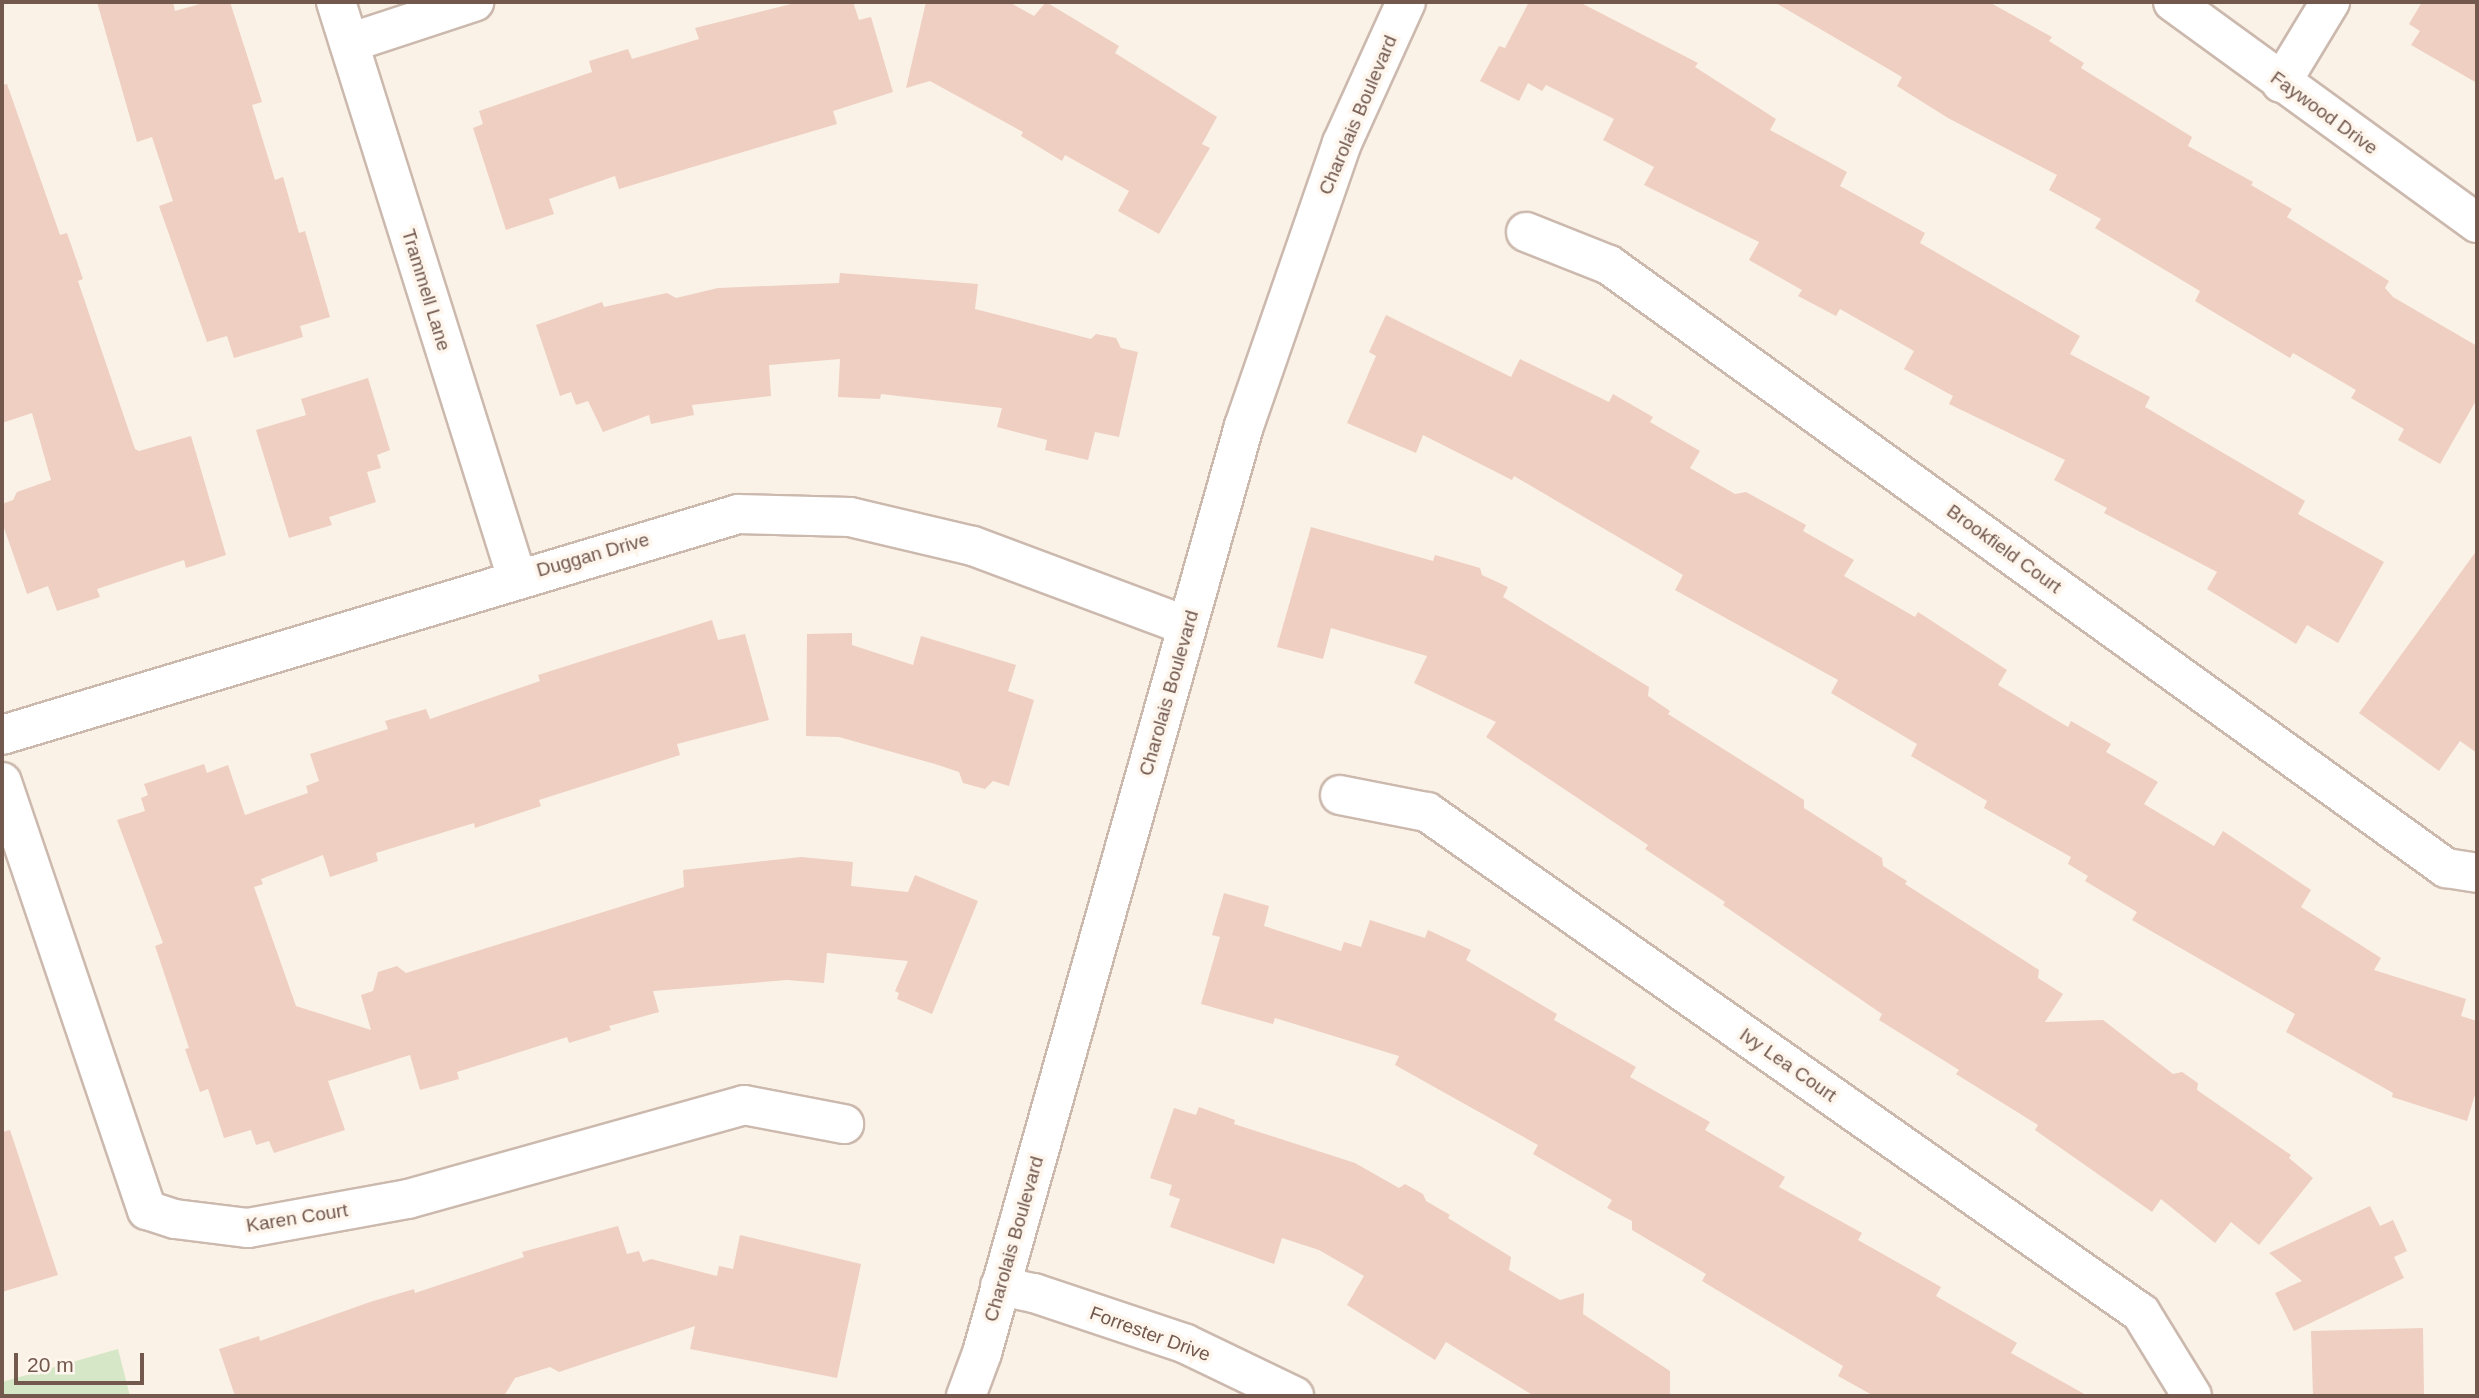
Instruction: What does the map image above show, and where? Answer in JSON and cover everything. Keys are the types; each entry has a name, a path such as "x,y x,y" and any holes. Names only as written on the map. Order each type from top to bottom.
{"street":[{"name":"Trammell Lane","path":"336,2 517,578"},
{"path":"349,43 474,2"},
{"name":"Charolais Boulevard","path":"966,1396 1000,1286 1244,426 1337,156 1406,2"},
{"name":"Faywood Drive","path":"2173,2 2477,223"},
{"path":"2281,83 2330,2"},
{"name":"Brookfield Court","path":"1526,232 1609,265 2446,868 2477,873"},
{"name":"Duggan Drive","path":"2,735 517,578 738,514 850,517 973,546 1187,626"},
{"name":"Karen Court","path":"2,782 147,1210 175,1219 248,1228 408,1199 744,1105 844,1125"},
{"name":"Ivy Lea Court","path":"1340,795 1427,813 2130,1305 2141,1313 2192,1396"},
{"name":"Forrester Drive","path":"1000,1286 1034,1293 1186,1344 1294,1396"}],"green space":[{"path":"118,1349 130,1396 2,1396 2,1382"}],"building":[{"path":"97,2 173,2 175,11 207,2 230,2 262,102 252,105 275,180 283,177 299,233 305,231 330,317 300,326 303,337 234,358 227,336 207,342 159,206 173,201 152,137 137,142"},
{"path":"799,2 853,2 859,20 871,17 893,92 833,111 837,124 619,189 615,176 549,199 554,214 506,230 473,128 483,124 479,111 592,72 589,61 628,49 632,59 699,39 695,28"},
{"path":"926,2 1009,2 1034,16 1046,2 1119,46 1115,53 1217,117 1202,144 1210,148 1159,234 1118,211 1129,191 1065,155 1062,161 1021,136 1023,132 930,81 906,88"},
{"path":"1529,2 1579,2 1698,63 1695,67 1776,119 1770,130 1847,172 1840,186 1925,233 1920,243 2080,336 2070,354 2150,397 2145,407 2305,501 2298,514 2384,562 2338,643 2307,625 2296,644 2207,589 2217,572 2104,513 2107,508 2054,480 2065,460 1949,404 1953,396 1904,369 1914,351 1840,309 1836,316 1798,296 1802,290 1749,260 1759,242 1644,185 1654,167 1603,140 1614,119 1546,85 1542,91 1528,83 1519,101 1480,81 1499,46 1505,48"},
{"path":"1774,2 1989,2 2052,37 2049,41 2084,63 2081,68 2192,137 2188,146 2253,182 2251,185 2292,209 2287,217 2389,281 2385,288 2393,297 2477,346 2477,399 2440,464 2398,440 2404,429 2351,398 2356,390 2293,353 2290,358 2195,301 2200,291 2095,228 2101,219 2049,190 2057,175 1948,118 1897,86 1902,77"},
{"path":"2422,2 2477,2 2477,83 2411,45 2420,31 2409,24"},
{"path":"7,84 60,235 67,233 83,279 78,281 135,449 139,451 191,436 226,555 186,568 184,560 97,589 100,597 57,611 48,586 27,594 2,522 2,504 13,500 17,492 51,480 32,413 2,423 2,85"},
{"path":"840,273 978,284 975,309 1091,339 1096,334 1116,338 1121,348 1138,352 1119,437 1095,432 1088,460 1045,450 1047,440 997,427 1002,408 881,394 880,399 838,397 840,359 769,365 771,396 692,405 694,415 651,424 649,415 603,432 588,401 576,405 571,392 560,396 536,325 602,302 604,307 667,293 676,298 718,288 839,283"},
{"path":"1386,315 1511,377 1520,359 1609,402 1613,394 1653,417 1650,422 1700,451 1690,468 1735,494 1746,492 1806,525 1803,531 1854,560 1844,576 1915,617 1918,612 2007,670 1998,685 2068,727 2071,721 2111,744 2106,752 2158,782 2144,804 2214,846 2223,831 2311,890 2301,907 2381,958 2374,970 2466,999 2461,1016 2477,1021 2477,1088 2467,1121 2392,1097 2393,1093 2286,1032 2295,1014 2132,920 2137,912 2085,881 2088,876 2068,864 2071,857 1984,808 1987,801 1911,756 1917,744 1831,693 1838,680 1675,590 1683,575 1514,476 1512,480 1423,435 1416,453 1347,423 1376,356 1369,352"},
{"path":"368,378 390,450 377,455 381,468 367,472 376,502 329,517 332,525 289,538 256,430 306,415 301,399"},
{"path":"1311,527 1433,561 1435,555 1480,568 1482,575 1508,587 1503,597 1649,687 1648,696 1670,711 1668,714 1804,800 1804,808 1882,858 1883,866 1907,881 1905,884 2039,970 2038,978 2063,994 2045,1022 2103,1020 2173,1074 2182,1072 2198,1083 2197,1090 2291,1155 2289,1158 2313,1178 2259,1245 2231,1222 2215,1243 2161,1199 2152,1212 2035,1130 2038,1125 1956,1074 1959,1070 1879,1020 1882,1014 1723,905 1725,902 1645,849 1648,845 1486,737 1496,722 1414,683 1427,656 1331,628 1323,659 1277,647"},
{"path":"2477,550 2477,753 2460,741 2439,771 2359,713"},
{"path":"712,620 718,640 745,634 769,720 677,744 680,755 539,800 541,806 475,828 474,823 376,853 378,861 330,877 323,855 261,879 263,884 254,887 296,1006 371,1030 361,995 373,991 378,972 397,966 406,973 684,887 683,870 801,857 853,862 851,886 908,892 915,875 978,901 932,1014 897,999 899,993 895,991 908,961 827,953 824,983 787,980 653,991 659,1012 609,1026 611,1030 569,1043 567,1037 457,1072 459,1079 420,1090 410,1055 328,1081 345,1130 274,1153 269,1141 256,1145 251,1130 224,1138 208,1089 200,1092 185,1049 189,1048 155,946 163,943 117,820 145,811 141,798 148,795 144,784 204,764 207,773 228,765 245,815 308,793 306,786 319,781 310,754 388,729 385,721 426,709 430,719 540,681 538,675"},
{"path":"852,633 852,645 913,665 921,636 1016,665 1008,691 1034,700 1009,786 993,781 985,789 963,783 959,772 935,764 839,737 806,736 807,634"},
{"path":"1224,893 1269,906 1264,926 1341,951 1344,942 1361,947 1370,920 1425,938 1428,930 1471,950 1466,960 1557,1014 1554,1020 1636,1067 1630,1077 1710,1122 1705,1130 1785,1177 1779,1187 1862,1233 1858,1240 1941,1287 1936,1296 2017,1343 2011,1353 2088,1396 1874,1396 1838,1376 1843,1366 1702,1281 1706,1274 1632,1230 1632,1221 1607,1208 1612,1200 1533,1154 1538,1145 1395,1065 1399,1056 1275,1018 1273,1024 1201,1004 1220,937 1212,935"},
{"path":"1199,1107 1235,1120 1234,1124 1355,1163 1399,1188 1405,1184 1423,1194 1426,1201 1450,1215 1448,1218 1511,1257 1509,1270 1560,1300 1584,1293 1583,1314 1670,1371 1670,1396 1534,1396 1446,1342 1435,1360 1347,1305 1364,1276 1319,1250 1282,1238 1274,1264 1170,1227 1180,1199 1169,1195 1172,1185 1150,1178 1174,1108 1196,1115"},
{"path":"10,1130 58,1275 2,1292 2,1132"},
{"path":"2370,1206 2380,1226 2393,1220 2407,1251 2394,1257 2404,1278 2294,1331 2275,1293 2302,1281 2269,1253"},
{"path":"618,1226 627,1254 639,1251 643,1262 651,1259 717,1276 719,1266 733,1269 740,1235 861,1264 837,1378 690,1349 695,1326 559,1372 550,1367 515,1378 504,1396 235,1396 219,1349 259,1336 260,1341 370,1302 414,1289 415,1293 524,1257 522,1252"},
{"path":"2423,1328 2424,1396 2313,1396 2311,1331"}]}
